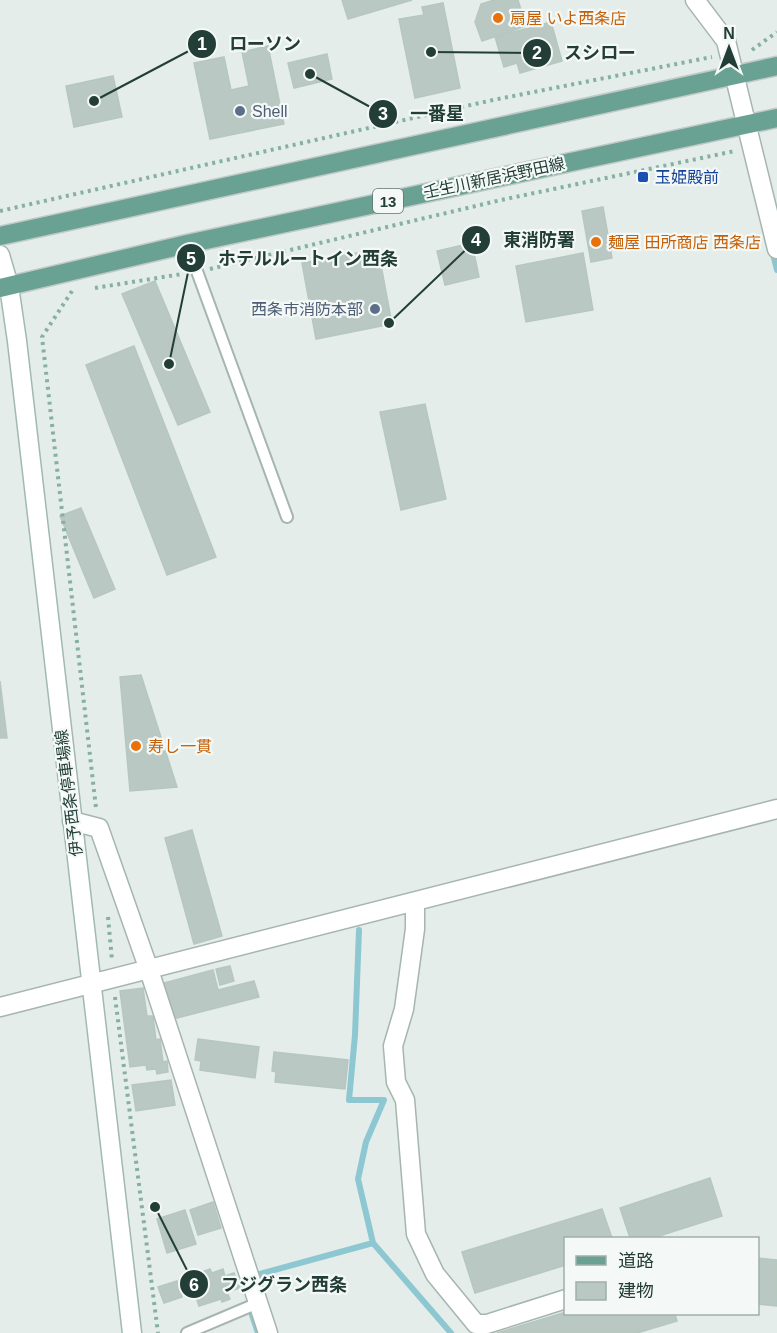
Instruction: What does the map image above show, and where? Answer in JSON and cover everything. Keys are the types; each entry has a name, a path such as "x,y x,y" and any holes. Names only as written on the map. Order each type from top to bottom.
{"main road":[{"path":"0,236 777,66"},
{"name":"壬生川新居浜野田線","path":"5,287 188,244 777,118"}],"street":[{"path":"695,0 726,41 754,147 777,249"},
{"name":"伊予西条停車場線","path":"0,255 72,821 132,1333"},
{"path":"0,1008 777,808"},
{"path":"72,821 99,828 149,970 268,1333"},
{"path":"415,902 415,928 404,1009 393,1046 396,1082 405,1100 416,1234 435,1274 476,1324 487,1324 564,1300"}],"lane":[{"path":"188,244 287,517"},
{"path":"188,1333 258,1303"}],"path":[{"path":"0,211 493,100 754,50 777,32"},
{"path":"42,337 72,291 197,272 501,200 754,147"}],"building":[{"path":"342,0 412,0 348,19"},
{"path":"494,0 518,0 526,26 482,41 475,22 481,4"},
{"path":"443,3 460,88 415,98 399,19 424,15 422,7"},
{"path":"551,22 562,61 520,73 517,63 504,67 495,37"},
{"path":"268,46 284,124 210,139 194,63 224,57 231,90 249,86 242,52"},
{"path":"327,54 332,79 294,88 288,63"},
{"path":"113,76 122,117 74,127 66,86"},
{"path":"603,207 612,258 591,262 582,211"},
{"path":"472,243 479,277 445,285 437,251"},
{"path":"378,249 392,324 316,339 302,263"},
{"path":"583,253 593,310 526,322 516,266"},
{"path":"155,281 210,412 178,425 122,294"},
{"path":"134,346 216,557 167,575 86,365"},
{"path":"425,404 446,499 401,510 380,412"},
{"path":"81,508 115,589 94,598 60,516"},
{"path":"141,675 177,787 130,791 120,677"},
{"path":"0,681 7,738 0,738"},
{"path":"192,830 222,936 194,944 165,838"},
{"path":"230,966 234,981 220,985 216,969"},
{"path":"213,970 218,990 254,981 259,997 173,1019 164,983"},
{"path":"143,988 147,1016 153,1016 156,1040 160,1039 163,1062 167,1061 168,1072 157,1074 156,1069 147,1070 146,1065 130,1067 120,991"},
{"path":"198,1039 259,1047 255,1078 200,1070 201,1061 195,1060"},
{"path":"274,1052 348,1060 345,1089 275,1082 276,1072 272,1071"},
{"path":"171,1080 175,1105 136,1111 132,1085"},
{"path":"710,1178 722,1216 656,1237 630,1237 620,1208"},
{"path":"213,1202 221,1228 198,1235 190,1210"},
{"path":"602,1209 612,1237 564,1237 564,1266 475,1293 462,1252"},
{"path":"185,1210 196,1244 167,1253 157,1219"},
{"path":"759,1258 777,1260 777,1306 759,1304"},
{"path":"210,1269 212,1273 223,1269 225,1276 234,1273 240,1288 227,1292 230,1299 222,1302 221,1299 199,1306 189,1277"},
{"path":"186,1278 189,1287 182,1289 179,1280"},
{"path":"177,1281 182,1297 164,1303 158,1287"},
{"path":"564,1313 564,1315 675,1315 677,1321 637,1333 497,1333"}],"waterway":[{"path":"772,250 777,270"},
{"path":"359,930 355,1035 349,1100 384,1100 366,1142 358,1179 373,1243 451,1333"},
{"path":"256,1275 373,1243"},
{"path":"251,1312 258,1333"}],"place":[{"name":"扇屋 いよ西条店","path":"498,18"},
{"name":"スシロー","path":"431,52"},
{"name":"一番星","path":"310,74"},
{"name":"ローソン","path":"94,101"},
{"name":"Shell","path":"240,111"},
{"name":"玉姫殿前","path":"643,177"},
{"name":"麺屋 田所商店 西条店","path":"596,242"},
{"name":"西条市消防本部","path":"375,309"},
{"name":"東消防署","path":"389,323"},
{"name":"ホテルルートイン西条","path":"169,364"},
{"name":"寿し一貫","path":"136,746"},
{"name":"フジグラン西条","path":"155,1207"}]}
